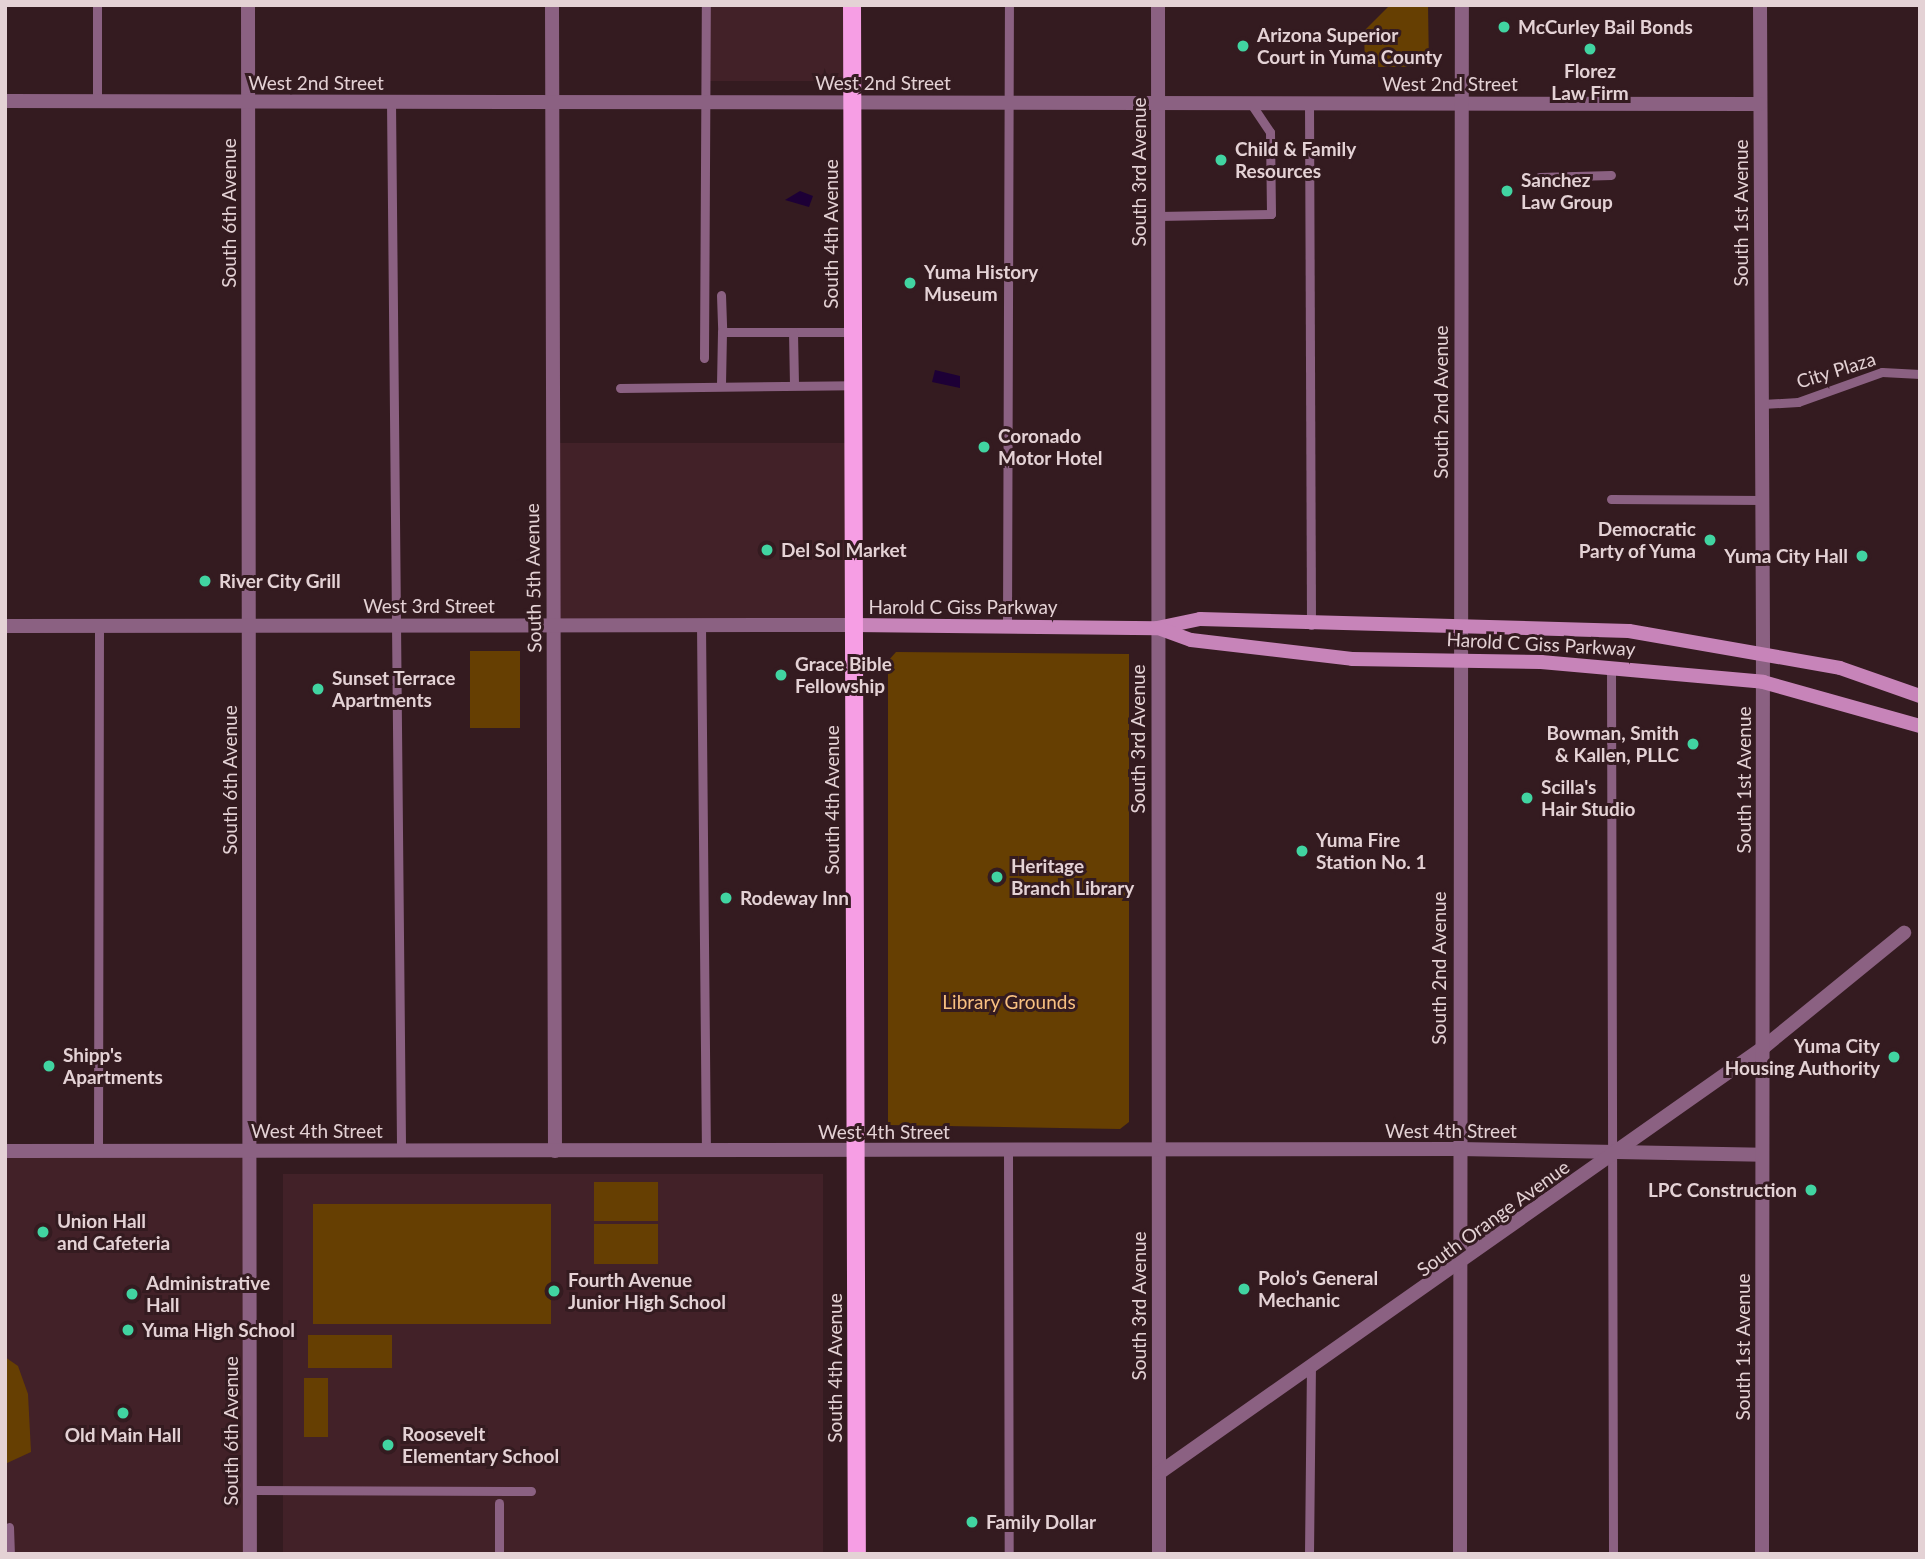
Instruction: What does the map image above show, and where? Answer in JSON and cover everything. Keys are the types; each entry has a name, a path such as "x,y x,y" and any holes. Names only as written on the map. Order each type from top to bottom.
{"main road":[{"name":"South 4th Avenue","path":"852,5 857,1554"},
{"name":"Harold C Giss Parkway","path":"853,625 1157,628 1200,618 1311,625 1460,625 1629,631 1840,668 1920,696"},
{"name":"Harold C Giss Parkway","path":"1157,628 1191,640 1353,659 1460,659 1611,666 1763,682 1920,726"}],"street":[{"name":"South 6th Avenue","path":"248,5 250,1554"},
{"name":"South 5th Avenue","path":"552,5 555,1151"},
{"name":"South 3rd Avenue","path":"1158,5 1159,1473"},
{"name":"South 2nd Avenue","path":"1460,1554 1462,5"},
{"name":"South 1st Avenue","path":"1760,5 1764,1047 1762,1554"},
{"name":"West 2nd Street","path":"5,101 1760,104"},
{"name":"West 3rd Street","path":"5,626 853,625"},
{"name":"South Orange Avenue","path":"1159,1473 1461,1265 1764,1047 1904,933"},
{"name":"West 4th Street","path":"5,1151 1459,1149 1762,1155"},
{"path":"1159,1473 1159,1554"}],"lane":[{"path":"97,5 97,101"},
{"path":"704,358 706,5"},
{"path":"1006,626 1009,5"},
{"path":"391,102 401,1151"},
{"path":"1309,103 1311,625"},
{"path":"1158,216 1271,214 1270,132 1251,104"},
{"path":"1539,177 1611,175"},
{"path":"721,295 721,384"},
{"path":"722,332 852,332"},
{"path":"793,332 794,384"},
{"name":"City Plaza","path":"1762,404 1798,402 1882,372 1920,374"},
{"path":"620,388 706,389 721,384 852,385"},
{"path":"1611,499 1762,500"},
{"path":"701,625 706,1151"},
{"path":"98,1150 99,626"},
{"path":"1611,666 1616,1152 1613,1554"},
{"path":"1008,1151 1009,1554"},
{"path":"1309,1554 1311,1369"},
{"path":"250,1490 531,1491"},
{"path":"499,1503 499,1554"},
{"path":"9,1527 10,1554"}],"shaded area":[{"path":"706,5 852,5 852,81 706,81"},
{"path":"800,191 813,196 809,207 785,200"},
{"path":"935,370 960,376 960,388 932,382"},
{"path":"552,443 853,443 853,625 552,625"},
{"name":"Yuma High School","path":"5,1150 250,1150 250,1554 5,1554"},
{"name":"Fourth Avenue Junior High School","path":"283,1174 823,1174 823,1554 283,1554"}],"green space":[{"path":"1390,5 1428,5 1429,67 1365,67 1364,31"},
{"path":"470,651 520,651 520,728 470,728"},
{"name":"Library Grounds","path":"896,652 1129,654 1129,1122 1120,1129 888,1125 888,661"},
{"path":"594,1182 658,1182 658,1221 594,1221"},
{"path":"313,1204 551,1204 551,1324 313,1324"},
{"path":"594,1224 658,1224 658,1264 594,1264"},
{"path":"308,1335 392,1335 392,1368 308,1368"},
{"path":"5,1357 18,1366 28,1394 31,1452 5,1464"},
{"path":"304,1378 328,1378 328,1437 304,1437"}],"place":[{"name":"McCurley Bail Bonds","path":"1504,27"},
{"name":"Arizona Superior Court in Yuma County","path":"1243,46"},
{"name":"Florez Law Firm","path":"1590,49"},
{"name":"Child & Family Resources","path":"1221,160"},
{"name":"Sanchez Law Group","path":"1507,191"},
{"name":"Yuma History Museum","path":"910,283"},
{"name":"Coronado Motor Hotel","path":"984,447"},
{"name":"Democratic Party of Yuma","path":"1710,540"},
{"name":"Del Sol Market","path":"767,550"},
{"name":"Yuma City Hall","path":"1862,556"},
{"name":"River City Grill","path":"205,581"},
{"name":"Grace Bible Fellowship","path":"781,675"},
{"name":"Sunset Terrace Apartments","path":"318,689"},
{"name":"Bowman, Smith & Kallen, PLLC","path":"1693,744"},
{"name":"Scilla's Hair Studio","path":"1527,798"},
{"name":"Yuma Fire Station No. 1","path":"1302,851"},
{"name":"Heritage Branch Library","path":"997,877"},
{"name":"Rodeway Inn","path":"726,898"},
{"name":"Yuma City Housing Authority","path":"1894,1057"},
{"name":"Shipp's Apartments","path":"49,1066"},
{"name":"LPC Construction","path":"1811,1190"},
{"name":"Union Hall and Cafeteria","path":"43,1232"},
{"name":"Polo’s General Mechanic","path":"1244,1289"},
{"name":"Fourth Avenue Junior High School","path":"554,1291"},
{"name":"Administrative Hall","path":"132,1294"},
{"name":"Yuma High School","path":"128,1330"},
{"name":"Old Main Hall","path":"123,1413"},
{"name":"Roosevelt Elementary School","path":"388,1445"},
{"name":"Family Dollar","path":"972,1522"}]}
